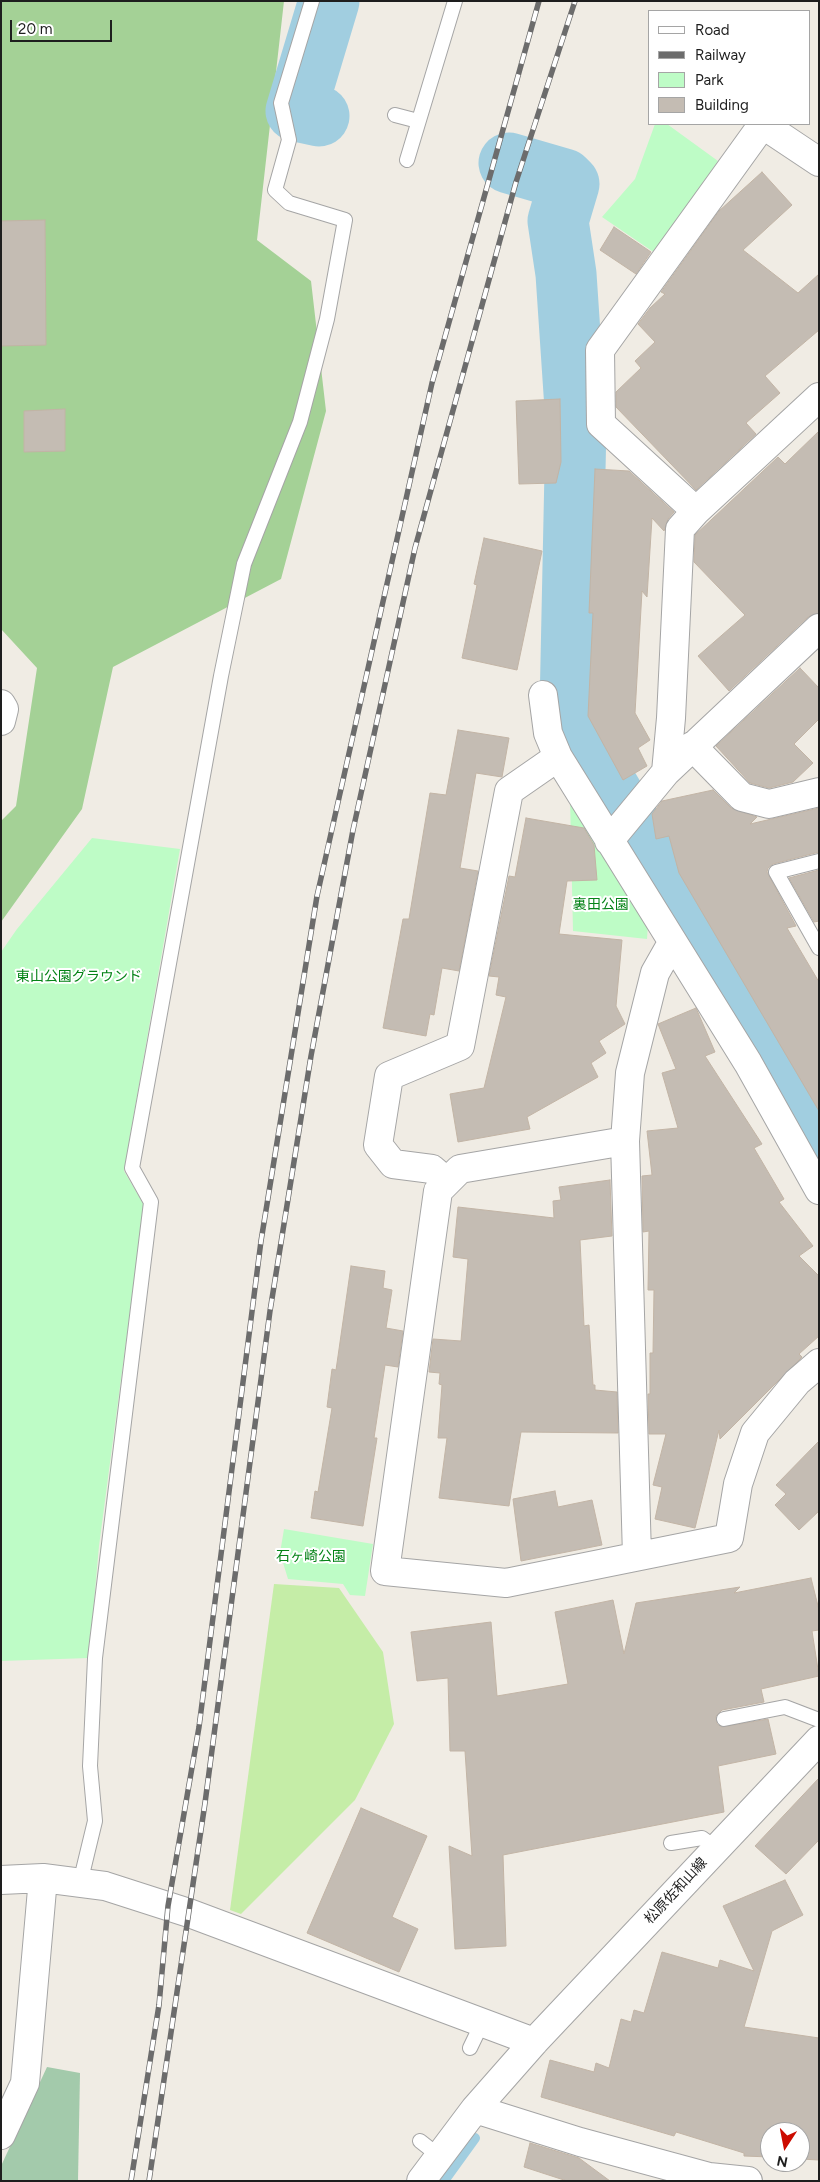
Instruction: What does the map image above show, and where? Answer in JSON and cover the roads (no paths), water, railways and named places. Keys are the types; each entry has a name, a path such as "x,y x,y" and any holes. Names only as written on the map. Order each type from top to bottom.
{"street":[{"path":"696,511 601,424 600,350 761,125"},
{"path":"764,125 819,162"},
{"path":"666,772 671,718 680,529 696,511 819,397"},
{"path":"620,827 666,772 819,628"},
{"path":"544,695 548,733 558,756 620,827 672,943 748,1063 819,1190"},
{"path":"1,704 4,709 1,721"},
{"path":"692,746 742,797 769,804 819,792"},
{"path":"447,1182 432,1169 393,1164 378,1145 390,1076 460,1046 509,791 558,756"},
{"path":"638,1556 625,1141 630,1073 655,973 672,943"},
{"path":"625,1141 460,1169 438,1191 386,1572 506,1583 729,1538 738,1484 755,1433 797,1382 819,1362"},
{"name":"松原佐和山線","path":"421,2181 430,2148 475,2109 534,2042 819,1740"},
{"path":"1,2135 24,2084 43,1878"},
{"path":"1,1880 43,1878 106,1886 189,1913 534,2042"},
{"path":"475,2109 580,2142 669,2174 748,2181"}],"lane":[{"path":"80,1883 95,1821 90,1766 95,1658 152,1202 132,1168 221,676 244,564 300,422 327,319 345,220 289,203 275,190 289,140 281,103 312,1"},
{"path":"406,160 455,1"},
{"path":"395,115 418,121"},
{"path":"819,862 776,872 819,948"},
{"path":"724,1719 785,1708 819,1720"},
{"path":"670,1843 702,1838 716,1848"},
{"path":"470,2048 482,2023"}],"waterway":[{"path":"319,116 296,111 329,1"},
{"path":"509,163 564,179 569,184 558,221 566,274 576,423 570,709 577,735 819,1140"},
{"path":"444,2181 475,2138"}],"railway":[{"path":"131,2181 159,2005 168,1906 199,1727 261,1241 317,896 432,383 539,1"},
{"path":"149,2181 205,1803 270,1311 311,1056 353,830 415,548 516,182 575,1"}],"park label":[{"name":"裏田公園","path":"601,905"},
{"name":"東山公園グラウンド","path":"79,977"},
{"name":"石ヶ崎公園","path":"311,1557"}]}
